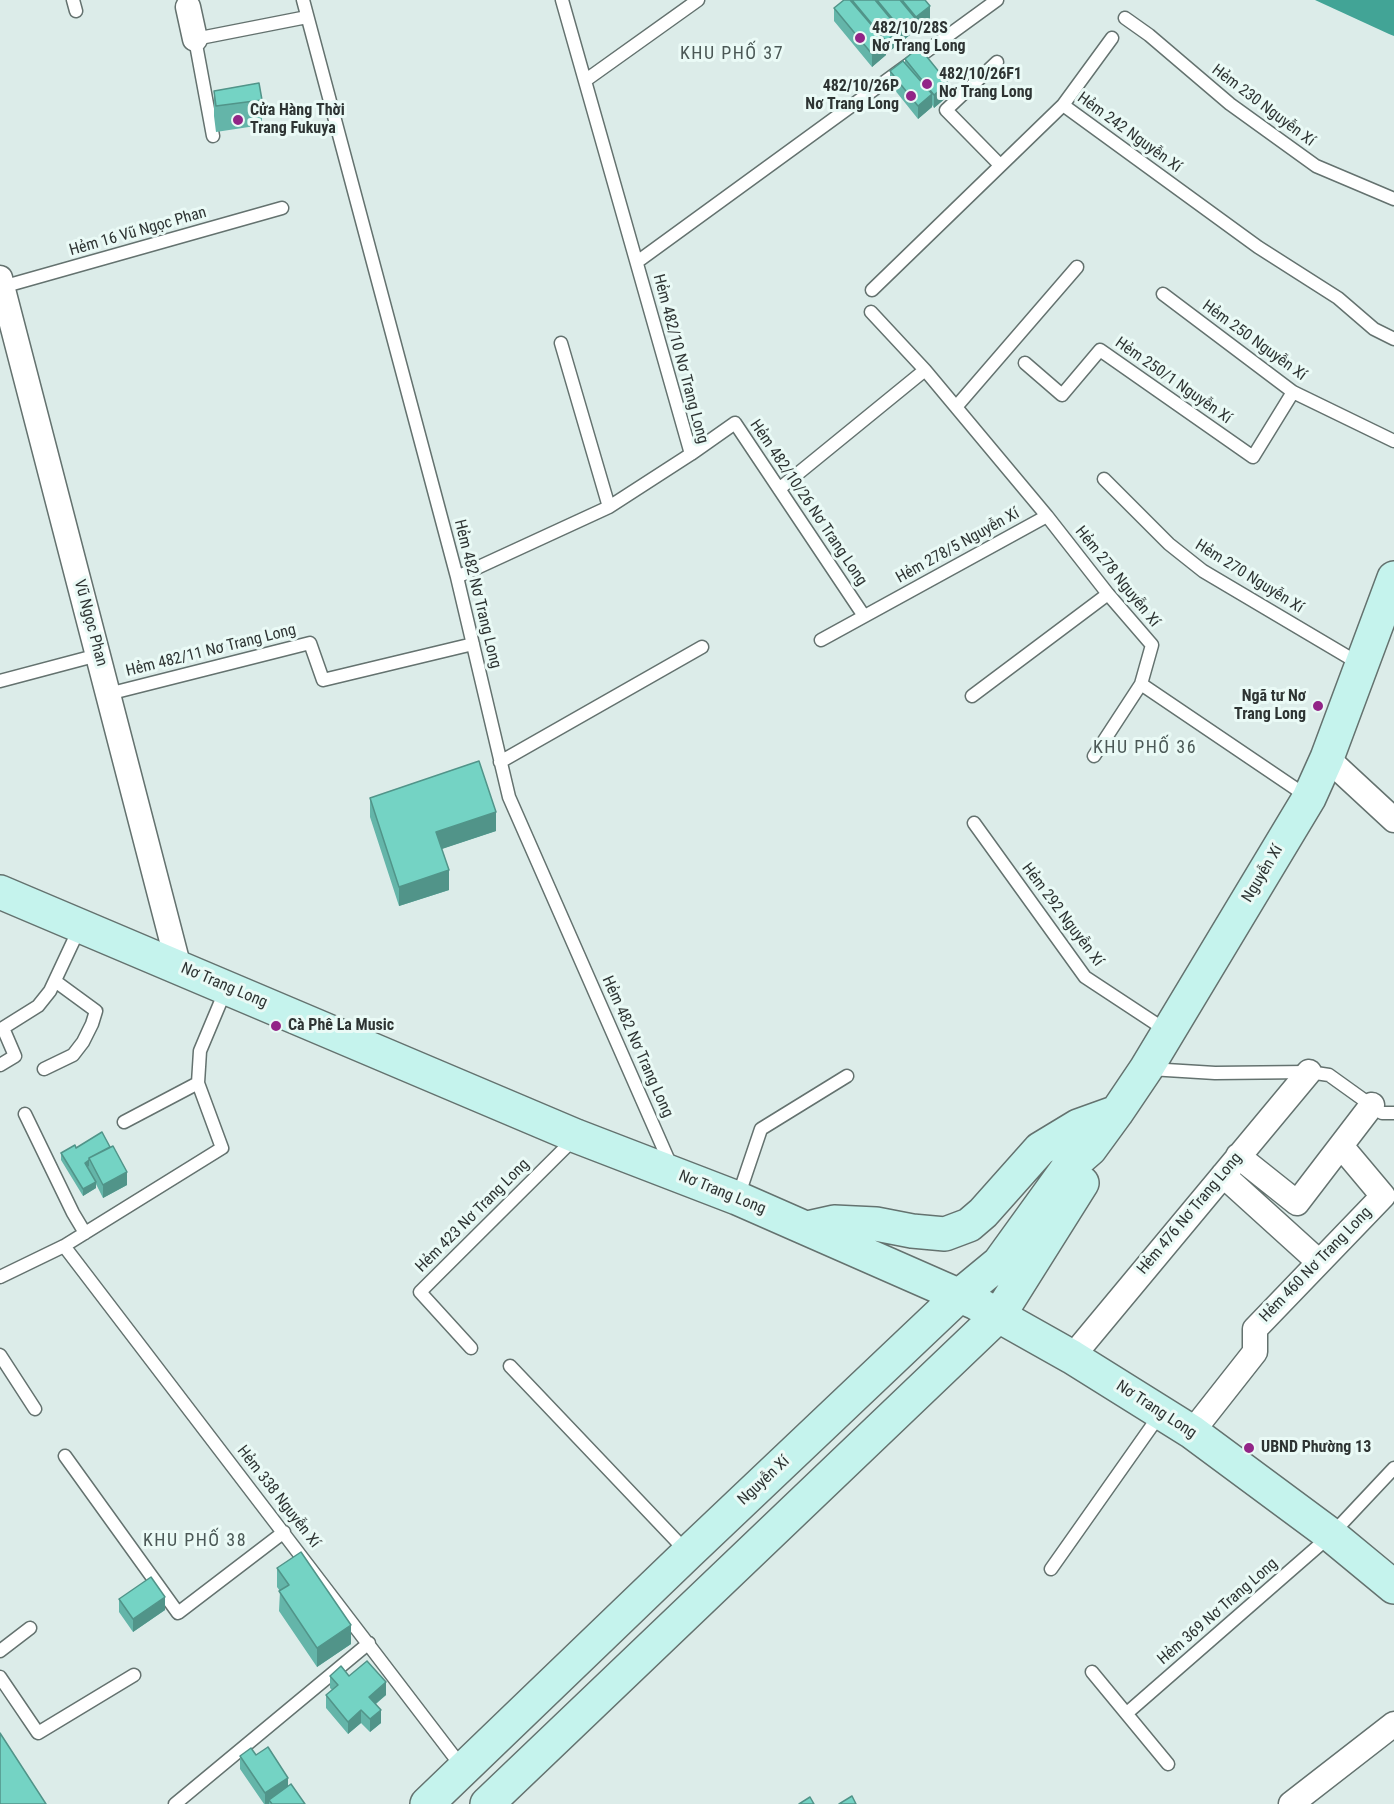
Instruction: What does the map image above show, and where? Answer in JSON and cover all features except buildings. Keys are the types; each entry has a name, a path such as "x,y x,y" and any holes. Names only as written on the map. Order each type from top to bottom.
{"main road":[{"name":"Nguyễn Xí","path":"427,1804 688,1552 959,1296 999,1263 1067,1168 1090,1149 1146,1069 1309,798 1327,758 1394,578"},
{"name":"Nơ Trang Long","path":"0,892 576,1136 737,1198 999,1315 1072,1357 1192,1432 1331,1536 1394,1587"},
{"path":"806,1228 834,1222 876,1224 945,1234 969,1225 983,1213 1040,1149 1078,1126 1118,1112"},
{"name":"Nguyễn Xí","path":"489,1803 999,1315 1083,1181 1090,1149"}],"street":[{"path":"188,7 195,39"},
{"name":"Vũ Ngọc Phan","path":"1,282 179,968"},
{"path":"1327,758 1394,820"},
{"name":"Hẻm 476 Nơ Trang Long","path":"1072,1357 1309,1072"},
{"path":"1238,1156 1297,1203 1341,1146 1383,1109"},
{"name":"Hẻm 460 Nơ Trang Long","path":"1192,1432 1255,1352 1255,1329 1383,1196 1341,1146"},
{"path":"1223,1175 1319,1262"},
{"path":"1291,1804 1394,1724"}],"lane":[{"name":"Hẻm 482 Nơ Trang Long","path":"303,0 458,577 508,797 675,1175"},
{"name":"Hẻm 482/10 Nơ Trang Long","path":"458,577 609,507 691,454 562,0"},
{"path":"586,80 698,0"},
{"name":"Hẻm 482/10 Nơ Trang Long","path":"637,262 997,0"},
{"path":"213,136 195,39 307,17"},
{"name":"Hẻm 230 Nguyễn Xí","path":"1125,18 1149,35 1230,104 1316,166 1394,199"},
{"path":"1063,105 1113,38"},
{"path":"998,62 946,110 1000,165"},
{"name":"Hẻm 242 Nguyễn Xí","path":"872,290 1063,105 1258,246 1338,298 1374,329 1394,339"},
{"name":"Hẻm 16 Vũ Ngọc Phan","path":"1,282 282,208"},
{"path":"956,407 1077,267"},
{"name":"Hẻm 250 Nguyễn Xí","path":"1163,294 1293,392 1394,441"},
{"name":"Hẻm 278 Nguyễn Xí","path":"871,312 925,370 1152,645 1142,684"},
{"path":"561,343 609,507"},
{"name":"Hẻm 250/1 Nguyễn Xí","path":"1024,363 1062,395 1100,350 1253,457 1293,392"},
{"path":"779,489 925,370"},
{"name":"Hẻm 482/10/26 Nơ Trang Long","path":"691,454 735,423 864,616"},
{"name":"Hẻm 270 Nguyễn Xí","path":"1104,479 1169,544 1203,571 1361,664"},
{"name":"Hẻm 278/5 Nguyễn Xí","path":"821,640 1047,516"},
{"path":"972,696 1108,594"},
{"name":"Hẻm 482/11 Nơ Trang Long","path":"108,694 310,643 323,680 473,644"},
{"path":"500,762 702,647"},
{"path":"0,681 98,655"},
{"path":"1094,756 1142,684 1309,798"},
{"name":"Hẻm 292 Nguyễn Xí","path":"974,823 1085,977 1168,1032"},
{"path":"0,1065 15,1056 3,1028 38,1006 50,992 80,926"},
{"path":"44,1069 73,1054 83,1042 96,1011 55,981"},
{"path":"0,1277 64,1246 222,1148 198,1083 200,1051 226,988"},
{"path":"1146,1069 1215,1073 1309,1072 1329,1075 1383,1109"},
{"path":"737,1198 761,1129 847,1076"},
{"path":"124,1122 198,1083"},
{"path":"25,1114 55,1162 85,1233"},
{"name":"Hẻm 423 Nơ Trang Long","path":"471,1348 420,1292 576,1136"},
{"name":"Hẻm 338 Nguyễn Xí","path":"64,1246 464,1769"},
{"path":"0,1355 35,1409"},
{"path":"510,1366 688,1552"},
{"path":"1051,1569 1162,1412"},
{"path":"65,1456 178,1613 284,1532"},
{"name":"Hẻm 369 Nơ Trang Long","path":"1127,1713 1331,1536 1394,1468"},
{"path":"0,1651 30,1628"},
{"path":"175,1804 369,1643"},
{"path":"1092,1672 1168,1764"},
{"path":"0,1677 38,1733 134,1675"}],"shaded area":[{"path":"1315,0 1394,0 1394,36 1389,34"}],"place":[{"name":"482/10/28S Nơ Trang Long","path":"860,38"},
{"name":"482/10/26F1 Nơ Trang Long","path":"927,84"},
{"name":"482/10/26P Nơ Trang Long","path":"911,96"},
{"name":"Cửa Hàng Thời Trang Fukuya","path":"238,120"},
{"name":"Ngã tư Nơ Trang Long","path":"1318,706"},
{"name":"Cà Phê La Music","path":"276,1026"},
{"name":"UBND Phường 13","path":"1249,1448"}],"district":[{"name":"KHU PHỐ 37","path":"732,54"},
{"name":"KHU PHỐ 36","path":"1145,748"},
{"name":"KHU PHỐ 38","path":"195,1541"}]}
